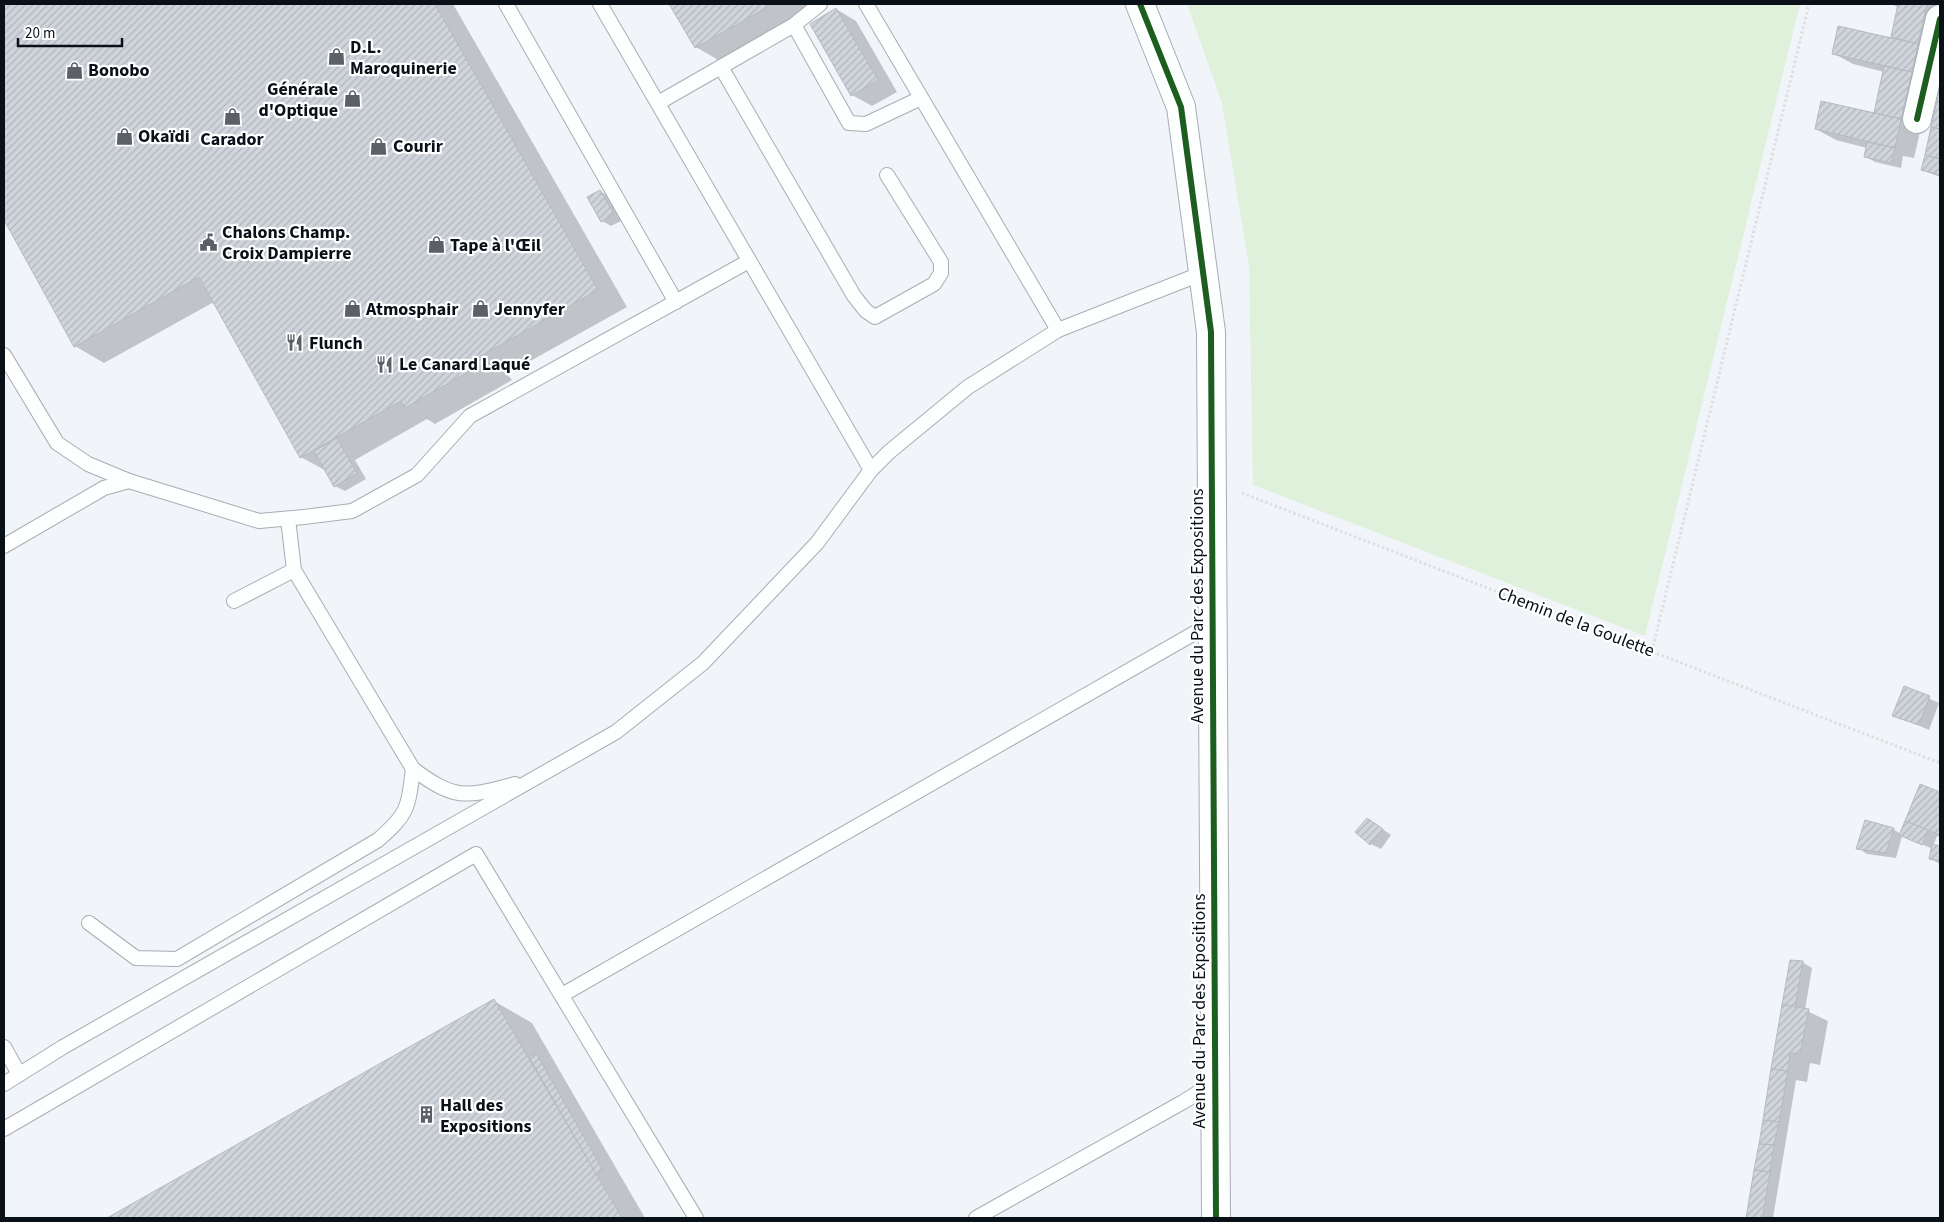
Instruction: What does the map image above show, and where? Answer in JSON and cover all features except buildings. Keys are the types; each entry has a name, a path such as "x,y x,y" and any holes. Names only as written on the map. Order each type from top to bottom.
{"street":[{"name":"Avenue du Parc des Expositions","path":"1140,4 1181,107 1211,332 1216,1218"},
{"path":"1917,120 1940,19"}],"lane":[{"path":"506,4 676,302"},
{"path":"600,4 871,470"},
{"path":"658,103 794,25 820,4"},
{"path":"866,4 1058,330"},
{"path":"794,25 849,123 866,124 921,98"},
{"path":"721,67 854,296 866,311 875,317 934,284 941,273 941,262 887,175"},
{"path":"4,355 57,443 88,464 129,481 259,521 288,519 352,510 417,475 470,416 749,261"},
{"path":"4,1084 616,732 703,662 817,543 871,470 889,452 968,388 1058,330 1203,273"},
{"path":"4,546 104,488 129,481"},
{"path":"288,519 294,570 413,769 438,787 471,795 534,778"},
{"path":"234,601 294,570"},
{"path":"562,995 1212,623"},
{"path":"89,923 136,958 177,959 378,840 401,820 409,800 413,769"},
{"path":"4,1129 476,854 696,1218"},
{"path":"4,1047 19,1074"},
{"path":"976,1218 1184,1102 1215,1082"}],"path":[{"path":"1652,651 1809,4"}],"green space":[{"path":"1187,4 1800,4 1645,636 1253,485 1249,267 1222,103"}],"cycle path":[{"path":"1140,4 1181,107 1211,332 1216,1218"},
{"path":"1917,119 1940,19"}],"place":[{"name":"D.L. Maroquinerie","path":"336,57"},
{"name":"Bonobo","path":"74,70"},
{"name":"Générale d'Optique","path":"352,99"},
{"name":"Carador","path":"232,116"},
{"name":"Okaïdi","path":"124,136"},
{"name":"Courir","path":"379,146"},
{"name":"Chalons Champ. Croix Dampierre","path":"208,242"},
{"name":"Tape à l'Œil","path":"436,245"},
{"name":"Atmosphair","path":"352,309"},
{"name":"Jennyfer","path":"480,309"},
{"name":"Flunch","path":"295,343"},
{"name":"Le Canard Laqué","path":"385,364"},
{"name":"Hall des Expositions","path":"426,1115"}]}
